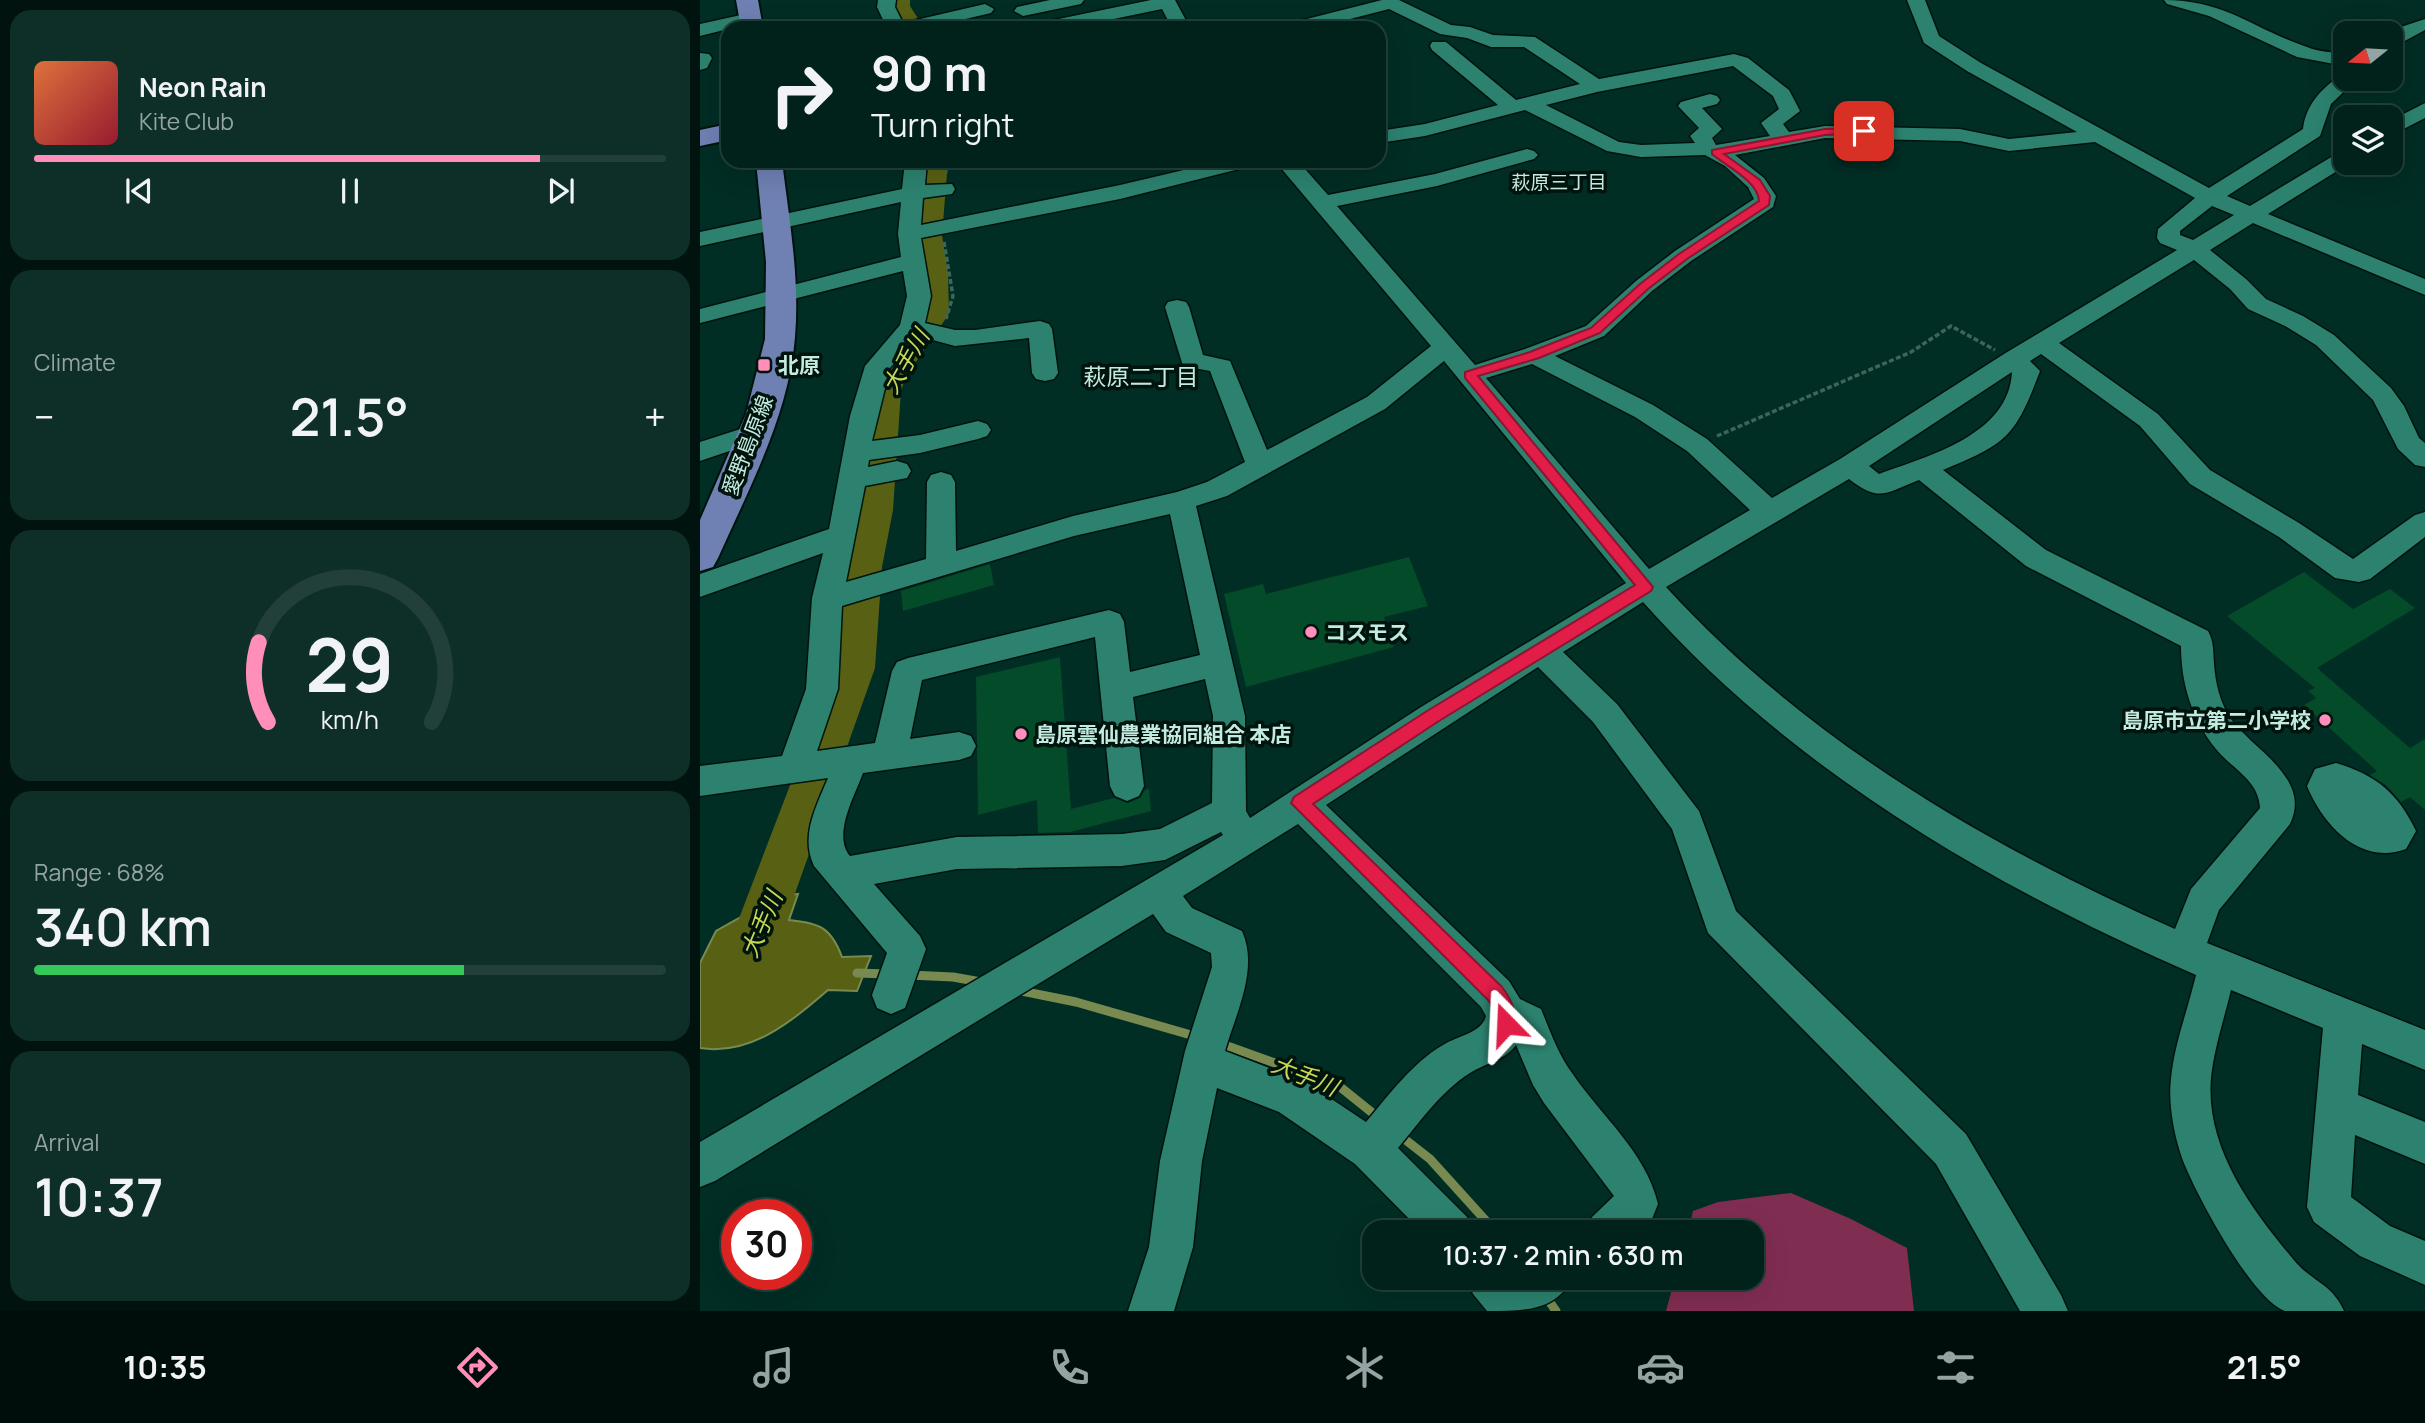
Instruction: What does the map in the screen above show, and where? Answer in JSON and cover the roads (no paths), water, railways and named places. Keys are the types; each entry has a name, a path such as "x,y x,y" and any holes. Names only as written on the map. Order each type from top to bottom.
{"main road":[{"path":"700,138 721,134"},
{"name":"愛野島原線","path":"700,558 756,433 777,362 782,297 770,168"}],"street":[{"path":"887,0 886,7 893,21"},
{"path":"1023,11 1076,0"},
{"path":"1916,0 1931,40 2096,136 2210,197 2425,289"},
{"path":"2173,0 2215,12 2304,53 2333,58"},
{"path":"1076,21 1166,1 1177,21"},
{"path":"1320,21 1391,3 1447,30 1470,33 1491,41 1528,41 1596,86"},
{"path":"933,21 985,9"},
{"path":"730,21 750,15"},
{"path":"700,30 721,24"},
{"path":"2403,34 2425,24"},
{"path":"1439,46 1519,105 1614,147 1641,150 1784,140 1825,132 1864,131 1960,135 2009,145 2096,136"},
{"path":"1386,136 1425,130 1596,86 1739,61 1783,94 1790,111 1771,123 1784,140"},
{"path":"2333,90 2322,99 2314,113 2313,132 2210,197 2169,229 2168,238 2195,249 2238,284 2257,304 2294,321 2325,340 2382,394 2408,443 2425,458"},
{"path":"1710,100 1688,106 1712,129 1710,144"},
{"path":"2403,122 2425,108"},
{"path":"1469,375 1534,355 1595,331 1644,286 1683,256 1765,202 1765,196 1756,183 1710,144"},
{"path":"1323,202 1437,180 1527,155"},
{"path":"844,873 957,853 1122,850 1165,844 1236,826 1300,803 1433,716 1690,558 1850,466 2013,360 2333,164"},
{"path":"919,168 929,191 911,233 925,331"},
{"path":"911,233 1120,192 1219,168"},
{"path":"1292,168 1446,347 1645,587 1708,650 1763,698 1889,794 2027,877 2201,959 2425,1050"},
{"path":"700,239 929,191"},
{"path":"700,316 915,261"},
{"path":"1177,307 1192,360 1198,364 1213,363 1221,367 1260,466"},
{"path":"799,766 822,689 831,597 842,535 874,464 863,416 878,366 925,331 975,338 1040,329 1045,373"},
{"path":"2041,343 2080,368 2149,420 2200,477 2289,530 2346,570 2359,571 2425,522"},
{"path":"831,597 1073,526 1181,501 1217,489 1376,403 1446,347"},
{"path":"1534,355 1644,411 1697,445 1771,513"},
{"path":"1850,466 1876,486 1983,439 2002,426 2010,415 2028,370 2013,360"},
{"path":"874,464 920,444 978,430"},
{"path":"700,452 756,433"},
{"path":"1922,468 2036,558 2197,640 2196,666 2210,713 2228,740 2271,780 2279,797 2278,813 2204,901 2190,1079 2193,1115 2203,1155 2225,1201 2251,1243 2282,1281 2321,1311"},
{"path":"941,482 941,566"},
{"path":"1181,501 1229,716 1236,826"},
{"path":"700,586 842,535"},
{"path":"889,756 908,671 1109,622 1127,786"},
{"path":"1541,650 1605,713 1687,822 1721,921 1951,1149 2045,1311"},
{"path":"1116,689 1217,663"},
{"path":"700,781 958,746"},
{"path":"844,762 826,827 827,855 907,949 891,995"},
{"path":"2279,797 2327,797"},
{"path":"1300,803 1495,994 1502,1003 1506,1017 1502,1033 1494,1041 1456,1059 1429,1080 1384,1133"},
{"path":"700,1166 1158,892 1236,826"},
{"path":"1151,1311 1171,1247 1181,1161 1208,1045 1231,967 1229,943 1179,920 1158,892"},
{"path":"1506,1017 1520,1018 1527,1023 1547,1071 1558,1089 1633,1187 1637,1204 1620,1220"},
{"path":"2344,1017 2329,1208 2375,1241 2425,1263"},
{"path":"1208,1045 1292,1096 1384,1133 1444,1220"},
{"path":"2337,1107 2425,1143"}],"water":[{"path":"798,894 789,920 823,928 833,939 842,957 871,956 857,991 828,990 785,1024 753,1041 736,1047 700,1048 700,963 716,931 746,914 751,899"}],"waterway":[{"name":"大手川","path":"899,0 899,6 908,21"},
{"name":"大手川","path":"752,947 855,668 863,567 875,510 884,391 890,375 933,314 933,273 927,235 933,168"},
{"name":"大手川","path":"857,973 887,974"},
{"name":"大手川","path":"909,975 953,977 981,982"},
{"name":"大手川","path":"1016,990 1076,1002 1198,1037"},
{"name":"大手川","path":"1219,1043 1339,1086 1380,1119"},
{"name":"大手川","path":"1398,1134 1430,1159 1485,1220"},
{"name":"大手川","path":"1545,1295 1556,1311"}],"place":[{"name":"北原","path":"764,365"},
{"name":"コスモス","path":"1311,632"},
{"name":"島原市立第二小学校","path":"2325,720"},
{"name":"島原雲仙農業協同組合 本店","path":"1021,734"}],"district":[{"name":"萩原三丁目","path":"1559,182"},
{"name":"萩原二丁目","path":"1141,376"}]}
